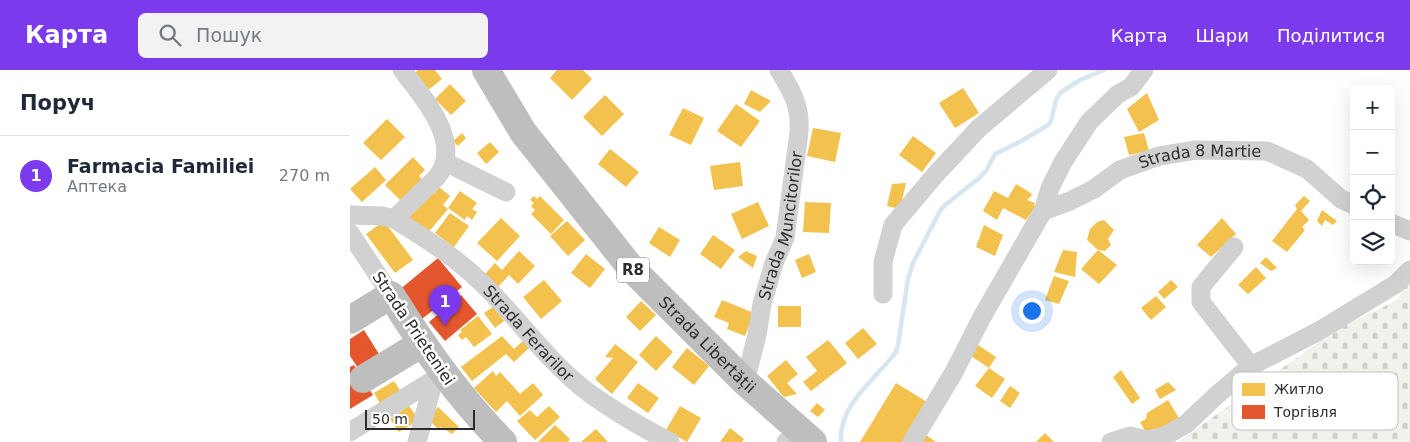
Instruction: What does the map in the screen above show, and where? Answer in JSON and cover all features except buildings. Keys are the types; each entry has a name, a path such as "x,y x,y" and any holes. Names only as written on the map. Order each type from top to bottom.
{"highway":[{"name":"Strada Libertății","path":"486,70 510,114 527,138 618,253 657,296 745,382 813,442"},
{"path":"350,320 390,295"},
{"name":"Strada Prieteniei","path":"390,295 439,377 503,442"},
{"path":"363,378 421,344"}],"street":[{"path":"394,219 442,170 445,162 446,146 443,132 433,112 402,70"},
{"name":"Strada Muncitorilor","path":"745,382 758,336 762,304 774,263 785,238 798,142 800,117 795,100 779,70"},
{"path":"883,294 883,262 893,225 936,174 979,128 1048,70"},
{"path":"1118,94 1129,70"},
{"path":"912,442 954,372 982,316 1043,211 1050,188 1063,162 1089,122 1118,94 1131,87 1144,70"},
{"name":"Strada 8 Martie","path":"1043,211 1070,201 1094,189 1120,170 1159,156 1196,150 1268,151 1307,169 1341,199 1350,203"},
{"path":"445,162 506,192"},
{"name":"Strada Ferarilor","path":"350,214 382,216 394,219 456,260 483,283 552,360 588,392 670,442"},
{"path":"1395,225 1410,231"},
{"name":"Strada Prieteniei","path":"350,233 390,295"},
{"path":"1234,248 1201,287 1202,302 1251,366"},
{"path":"1244,372 1251,366 1317,332 1396,284 1410,270"},
{"path":"350,432 439,377"},
{"path":"417,442 439,377"},
{"path":"1111,442 1130,436 1147,440 1165,436 1186,424 1232,382"},
{"path":"786,442 794,440 802,442"}],"green space":[{"path":"1410,279 1410,442 1178,442 1232,404 1232,430 1398,430 1398,372 1277,372 1336,330 1397,300"}],"waterway":[{"path":"841,442 842,429 852,404 896,352 908,279 913,263 940,211 986,171 995,154 1048,125 1060,93 1080,80 1104,70"}],"place":[{"name":"Farmacia Familiei","path":"445,326"}]}
